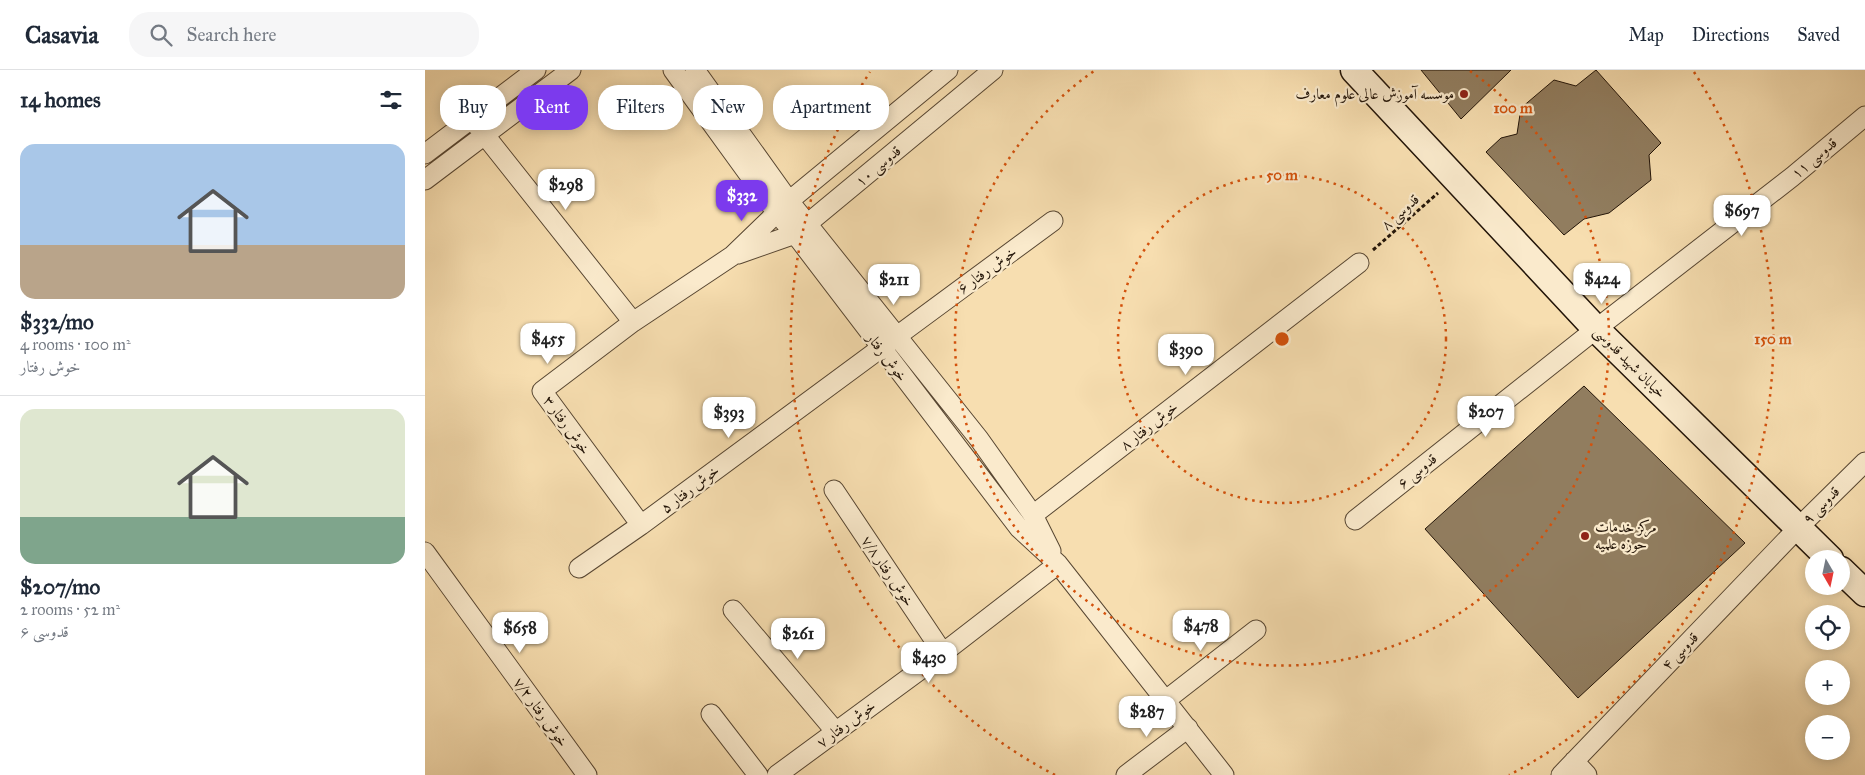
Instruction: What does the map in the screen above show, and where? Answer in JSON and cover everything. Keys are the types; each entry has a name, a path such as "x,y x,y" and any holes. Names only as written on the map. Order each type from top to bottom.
{"main road":[{"name":"خیابان شهید قدوسی","path":"1355,70 1596,329 1821,550"},
{"path":"1850,579 1865,593"}],"street":[{"path":"506,93 536,70"},
{"path":"425,180 571,70"},
{"name":"خوش رفتار","path":"673,70 801,229 897,336 979,439 1033,515 1058,564"},
{"name":"خوش رفتار","path":"695,70 783,207"},
{"name":"قدوسی ۱۰","path":"732,256 783,207 948,70"},
{"name":"قدوسی ۱۰","path":"801,229 993,70"},
{"name":"قدوسی ۱۱","path":"1596,329 1792,177 1865,116"},
{"path":"425,154 457,130"},
{"path":"480,130 633,322"},
{"name":"خوش رفتار ۶","path":"897,336 1053,221"},
{"path":"732,256 801,229"},
{"name":"خوش رفتار","path":"801,229 880,348 1019,528 1058,564 1224,775"},
{"name":"خوش رفتار ۳","path":"641,525 542,391 633,322 732,256"},
{"name":"خوش رفتار ۸","path":"1033,515 1359,263"},
{"name":"قدوسی ۶","path":"1355,520 1596,329"},
{"name":"خوش رفتار ۵","path":"579,568 641,525 897,336"},
{"name":"قدوسی ۹","path":"1799,527 1865,462"},
{"name":"خوش رفتار ۷/۸","path":"834,490 943,653"},
{"name":"قدوسی ۴","path":"1561,775 1581,768 1799,527"},
{"name":"خوش رفتار ۷/۲","path":"425,552 587,775"},
{"name":"خوش رفتار ۷","path":"777,775 943,653 1058,564"},
{"path":"733,610 836,732"},
{"path":"1166,700 1256,630"},
{"path":"711,714 758,775"},
{"path":"1126,775 1188,728"}],"path":[{"name":"قدوسی ۸","path":"1359,263 1455,178"}],"building":[{"name":"موسسه آموزش عالی علوم معارف","path":"1421,70 1511,70 1461,119"},
{"path":"1596,70 1661,143 1649,155 1651,180 1609,213 1584,219 1564,235 1486,152 1501,138 1517,134 1521,108 1554,80 1576,86"},
{"name":"مرکز خدمات حوزه علمیه","path":"1584,386 1745,543 1578,698 1425,529"}],"place":[{"name":"موسسه آموزش عالی علوم معارف","path":"1464,94"},
{"name":"مرکز خدمات حوزه علمیه","path":"1585,536"}]}
